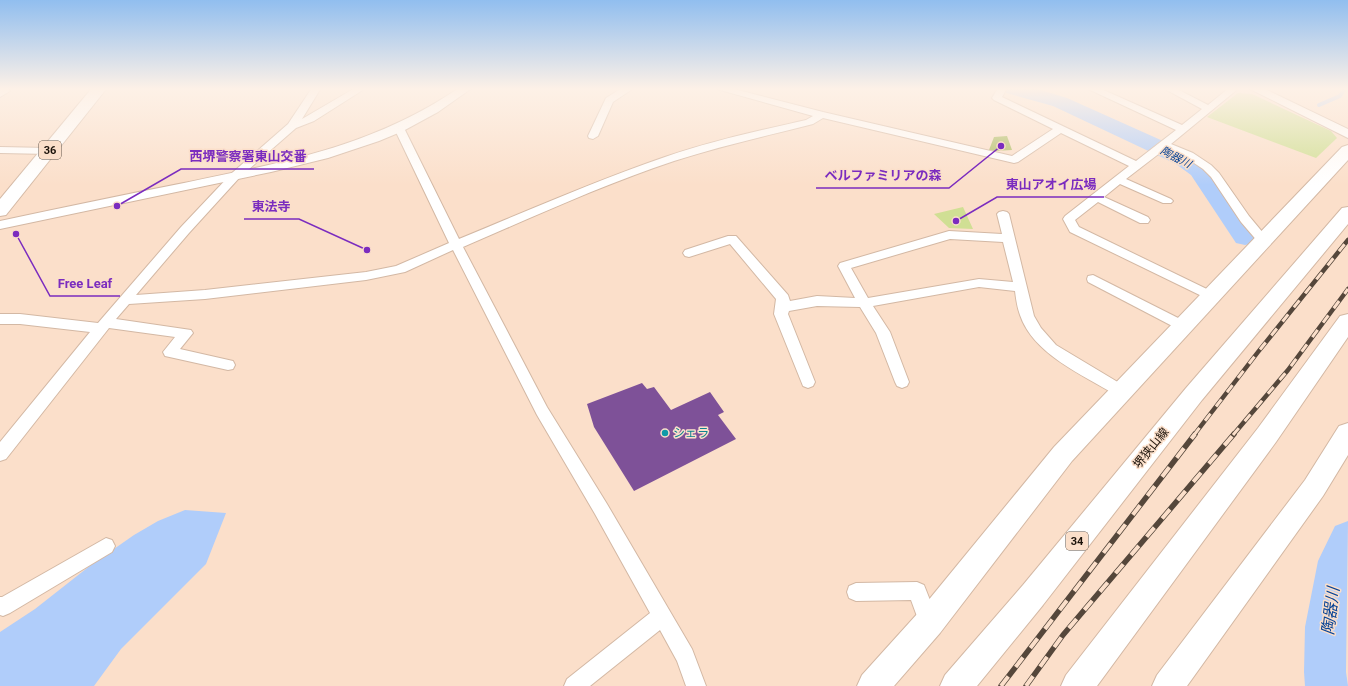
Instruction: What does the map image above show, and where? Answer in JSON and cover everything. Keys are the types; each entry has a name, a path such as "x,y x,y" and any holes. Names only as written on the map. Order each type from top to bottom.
{"main road":[{"name":"36","path":"0,212 74,120"},
{"path":"873,686 929,623 1063,454 1348,150"},
{"name":"堺狭山線","path":"956,686 1033,595 1194,394 1348,212"},
{"path":"1077,686 1267,435 1348,321"},
{"path":"1168,686 1314,488 1348,433"}],"street":[{"path":"0,454 103,326 185,230 236,175 292,126 296,120"},
{"path":"292,126 307,120"},
{"path":"0,225 328,154 353,146 416,120"},
{"path":"593,136 600,120"},
{"path":"126,300 165,299 330,280 391,271 409,266 440,250 456,245 570,197 669,159 722,142 813,120"},
{"path":"843,120 1014,160 1060,129"},
{"path":"1042,120 1136,165"},
{"path":"1162,120 1182,129"},
{"path":"1194,120 1069,219 1074,229 1210,296"},
{"path":"1319,120 1348,134"},
{"path":"399,128 456,245 542,411 601,509 685,656 696,686"},
{"path":"1160,146 1189,155 1207,167 1215,175 1245,219 1264,240"},
{"path":"0,150 49,151"},
{"path":"1119,180 1167,201"},
{"path":"1096,198 1144,220"},
{"path":"1003,214 1027,316 1036,332 1051,348 1121,391"},
{"path":"902,382 883,332 864,303 844,266 949,235 1008,238"},
{"path":"689,253 732,240 783,298 781,314 808,382"},
{"path":"1093,279 1183,326"},
{"path":"783,307 817,301 864,303 979,283 1020,287"},
{"path":"0,319 20,319 186,333 170,352 228,365"},
{"path":"0,606 3,607 106,546"},
{"path":"856,592 917,591 929,623"},
{"path":"574,686 662,616"}],"green space":[{"path":"1215,120 1308,120 1331,131 1337,138 1316,158"},
{"path":"1007,136 1012,150 989,150 994,137"},
{"path":"963,207 973,229 949,228 934,214"}],"water":[{"path":"185,510 226,513 206,564 121,649 94,686 0,686 0,632 35,609 91,565 134,535 158,521"}],"building":[{"name":"シェラ","path":"642,383 647,389 654,387 671,410 710,392 724,412 718,415 736,439 634,491 594,427 587,404"}],"waterway":[{"name":"陶器川","path":"1099,120 1184,159 1200,170 1245,237"},
{"name":"陶器川","path":"1327,686 1325,672 1326,627 1337,561 1348,538"}],"railway":[{"path":"1194,435 1258,352 1348,240"},
{"path":"1233,435 1288,370 1348,289"},
{"path":"1001,686 1195,434"},
{"path":"1026,686 1063,635 1234,434"}],"place":[{"name":"ベルファミリアの森","path":"1001,146"},
{"name":"西堺警察署東山交番","path":"117,206"},
{"name":"東山アオイ広場","path":"956,221"},
{"name":"Free Leaf","path":"16,234"},
{"name":"東法寺","path":"367,250"},
{"name":"シェラ","path":"665,433"}]}
